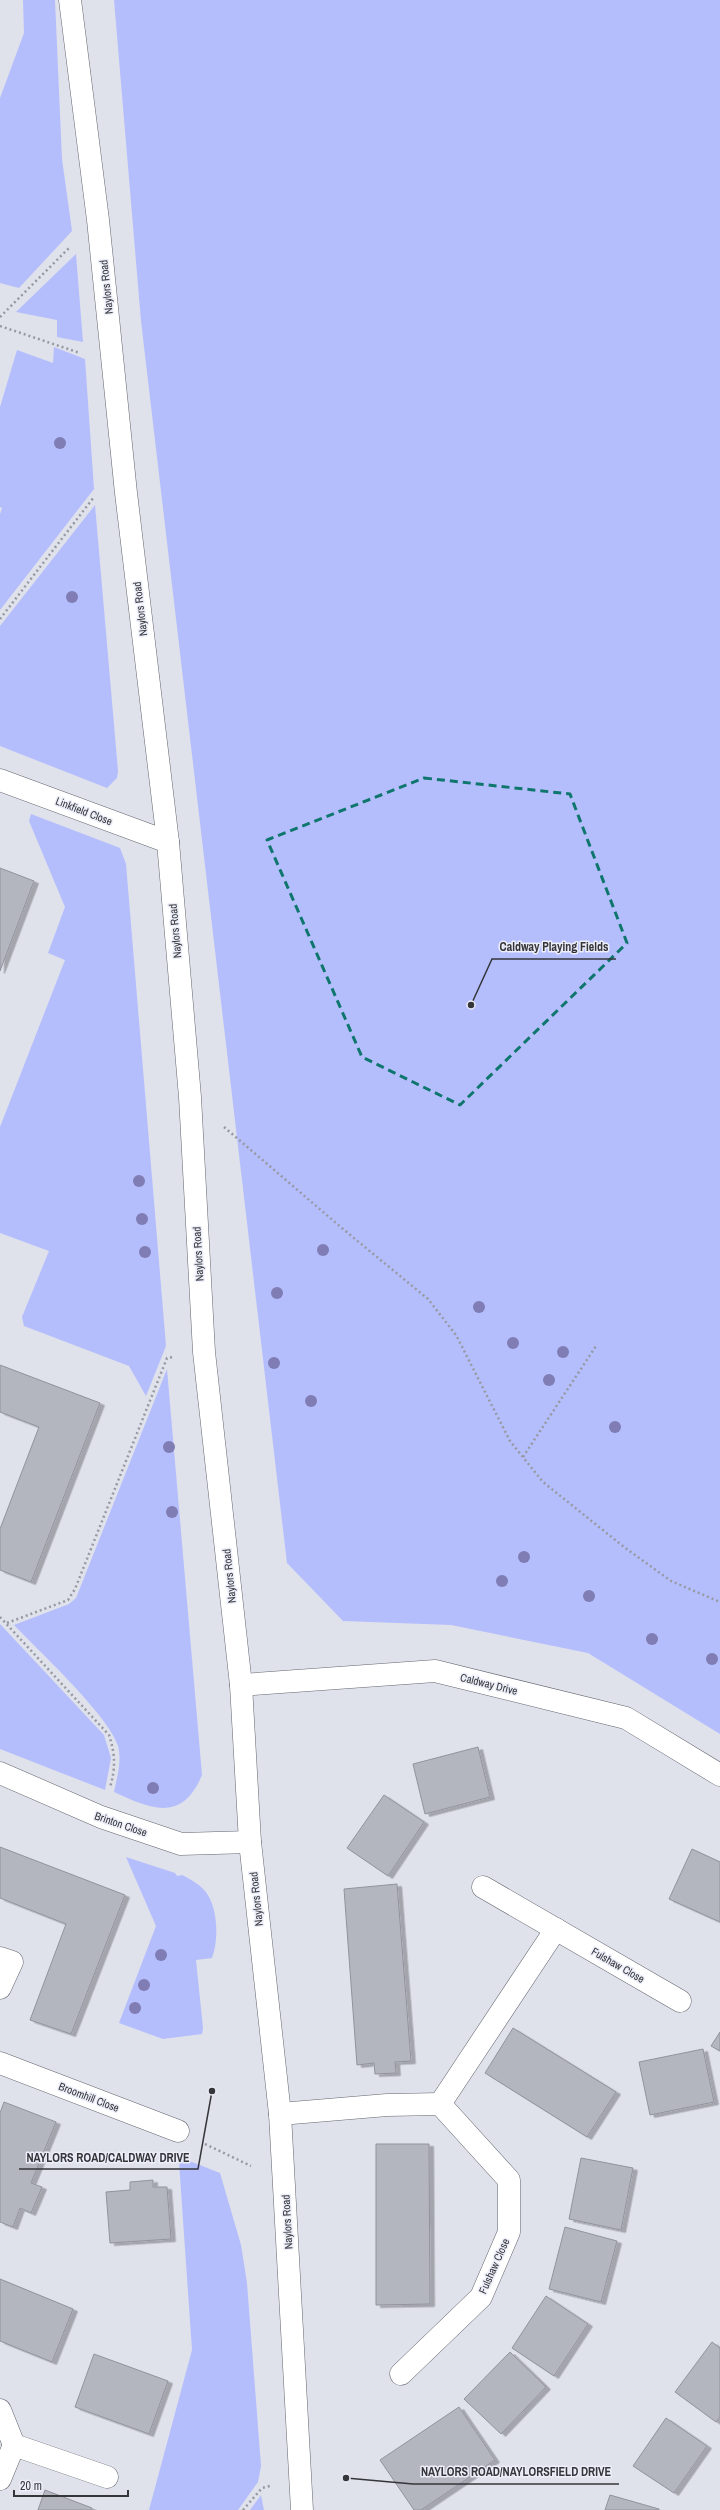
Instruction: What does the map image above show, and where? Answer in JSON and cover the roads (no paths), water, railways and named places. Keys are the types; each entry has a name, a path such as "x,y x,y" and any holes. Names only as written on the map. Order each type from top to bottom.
{"street":[{"name":"Naylors Road","path":"70,0 98,220 126,493 168,842 190,1098 204,1352 241,1685 250,1842 286,2182 302,2510"},
{"name":"Linkfield Close","path":"0,780 168,842"},
{"name":"Caldway Drive","path":"241,1685 435,1671 626,1718 720,1775"},
{"name":"Brinton Close","path":"0,1773 101,1817 181,1844 250,1842"},
{"name":"Fulshaw Close","path":"482,1887 680,2001"},
{"path":"280,2114 387,2105 440,2104 556,1930"},
{"path":"0,1958 12,1962 0,1988"},
{"name":"Broomhill Close","path":"0,2063 178,2131"},
{"name":"Fulshaw Close","path":"400,2374 481,2297 509,2232 509,2180 440,2104"},
{"path":"0,2410 14,2445 0,2480"},
{"path":"14,2445 107,2477"}],"place":[{"name":"Caldway Playing Fields","path":"471,1005"},
{"name":"NAYLORS ROAD/CALDWAY DRIVE","path":"212,2091"},
{"name":"NAYLORS ROAD/NAYLORSFIELD DRIVE","path":"346,2478"}]}
